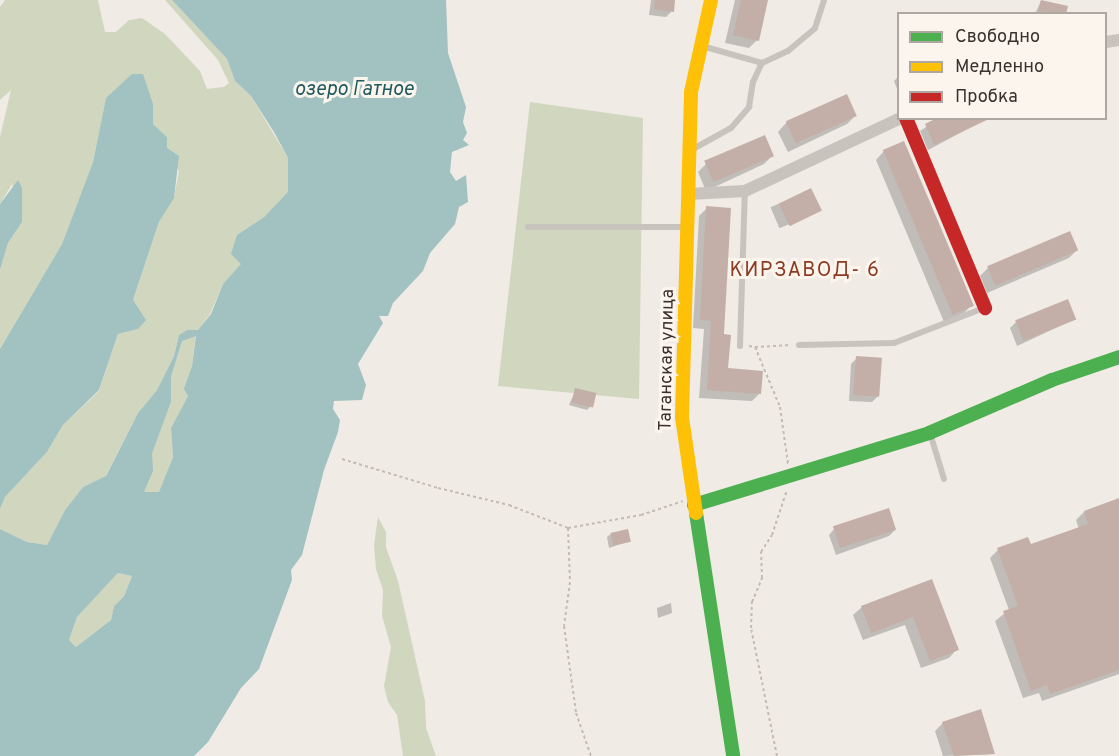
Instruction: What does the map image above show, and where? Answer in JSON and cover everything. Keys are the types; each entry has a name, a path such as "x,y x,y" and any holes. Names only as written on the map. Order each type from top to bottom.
{"street":[{"name":"Таганская улица","path":"711,0 691,92 682,417 733,756"},
{"path":"689,194 745,191 897,120"},
{"path":"907,120 985,308"},
{"path":"694,505 929,433 1052,380 1119,357"}],"lane":[{"path":"690,151 731,128 749,107 753,82 762,63 788,51 815,28 824,0"},
{"path":"1119,35 1119,41"},
{"path":"701,46 762,63"},
{"path":"740,346 745,191"},
{"path":"528,227 688,227"},
{"path":"799,345 894,343 985,308"},
{"path":"929,433 944,479"}],"path":[{"path":"740,346 799,345"},
{"path":"755,347 780,407 790,477 776,525 761,552 762,578 752,611 751,628 777,756"},
{"path":"342,459 438,489 509,505 568,528 641,515 680,500 694,505"},
{"path":"568,528 570,582 564,626 576,713 591,756"}],"green space":[{"path":"5,0 98,0 105,32 116,32 129,20 142,18 165,34 200,71 207,89 224,87 229,83 218,60 165,0 172,0 227,59 235,81 251,96 288,158 288,193 264,217 237,235 242,264 223,284 210,314 198,330 187,330 179,335 174,356 157,390 138,413 105,477 83,487 65,510 47,545 27,542 0,529 0,509 5,497 47,452 63,425 99,391 118,334 138,329 133,300 159,222 174,197 179,171 166,148 167,137 153,124 153,104 106,99 93,162 62,244 0,349 0,270 8,243 22,222 12,184 0,204 0,137 11,90 0,100 0,7"},
{"path":"530,102 643,118 639,399 498,386"},
{"path":"196,335 188,396 171,428 173,457 159,493 143,493 152,471 152,454 171,402 171,377 182,341"},
{"path":"378,517 386,532 386,547 398,581 425,701 426,728 436,756 403,756 397,715 388,702 384,686 391,647 382,616 383,590 376,569 374,545"},
{"path":"118,573 132,576 124,596 114,606 111,620 76,647 69,640 77,617"}],"water":[{"name":"озеро Гатное","path":"172,0 446,0 448,53 466,107 463,122 467,133 463,140 469,145 452,152 450,172 456,181 466,175 468,202 459,207 455,224 430,253 423,271 393,303 388,316 379,316 383,323 358,364 366,385 362,400 334,401 333,409 340,420 338,432 324,470 302,555 291,570 292,580 259,669 241,688 208,742 194,756 0,756 0,529 27,542 47,545 65,510 83,487 106,476 138,413 157,390 174,356 179,335 187,330 198,330 211,314 223,284 241,264 231,254 237,235 264,217 288,192 288,158 251,96 235,81 227,59","holes":["196,336 192,366 184,389 188,396 171,428 173,457 159,492 144,492 153,471 152,454 171,402 171,377 182,341","118,573 132,576 124,596 114,606 111,620 76,647 69,640 77,617"]},
{"path":"132,74 143,74 153,104 153,124 167,137 167,148 179,156 174,198 159,222 133,300 146,320 138,329 118,334 99,390 63,425 47,452 5,497 0,509 0,349 62,244 93,162 106,98"},
{"path":"18,180 22,188 22,222 8,243 0,270 0,204"}],"building":[{"path":"655,0 675,0 674,12 654,9"},
{"path":"741,0 768,0 759,41 733,35"},
{"path":"1041,0 1068,6 1066,12 1038,11"},
{"path":"847,94 857,116 796,143 786,121"},
{"path":"933,120 987,120 934,145 925,124"},
{"path":"765,135 774,156 713,182 704,161"},
{"path":"904,141 974,306 953,315 883,150"},
{"path":"811,188 822,210 790,226 779,204"},
{"path":"706,206 731,208 724,334 731,335 728,368 763,371 761,394 707,390 711,321 700,320"},
{"path":"1070,231 1078,250 995,285 987,266"},
{"path":"1068,299 1076,319 1023,341 1015,320"},
{"path":"856,356 882,358 879,397 853,395"},
{"path":"575,388 596,393 593,408 572,403"},
{"path":"1119,498 1119,670 1050,694 1047,685 1031,691 1003,611 1018,606 997,548 1028,537 1031,544 1088,524 1084,511"},
{"path":"889,508 896,530 840,548 833,526"},
{"path":"628,529 631,542 613,546 610,533"},
{"path":"932,579 959,650 930,661 913,617 871,633 861,606"},
{"path":"981,709 995,754 954,756 942,722"}],"traffic: fast":[{"path":"694,505 929,433 1052,380 1119,357"},
{"path":"696,513 733,756"}],"traffic: slow":[{"path":"696,513 682,417 691,92 711,0"}],"traffic: jam":[{"path":"907,120 985,308"}],"district":[{"name":"КИРЗАВОД- 6","path":"805,271"}]}
